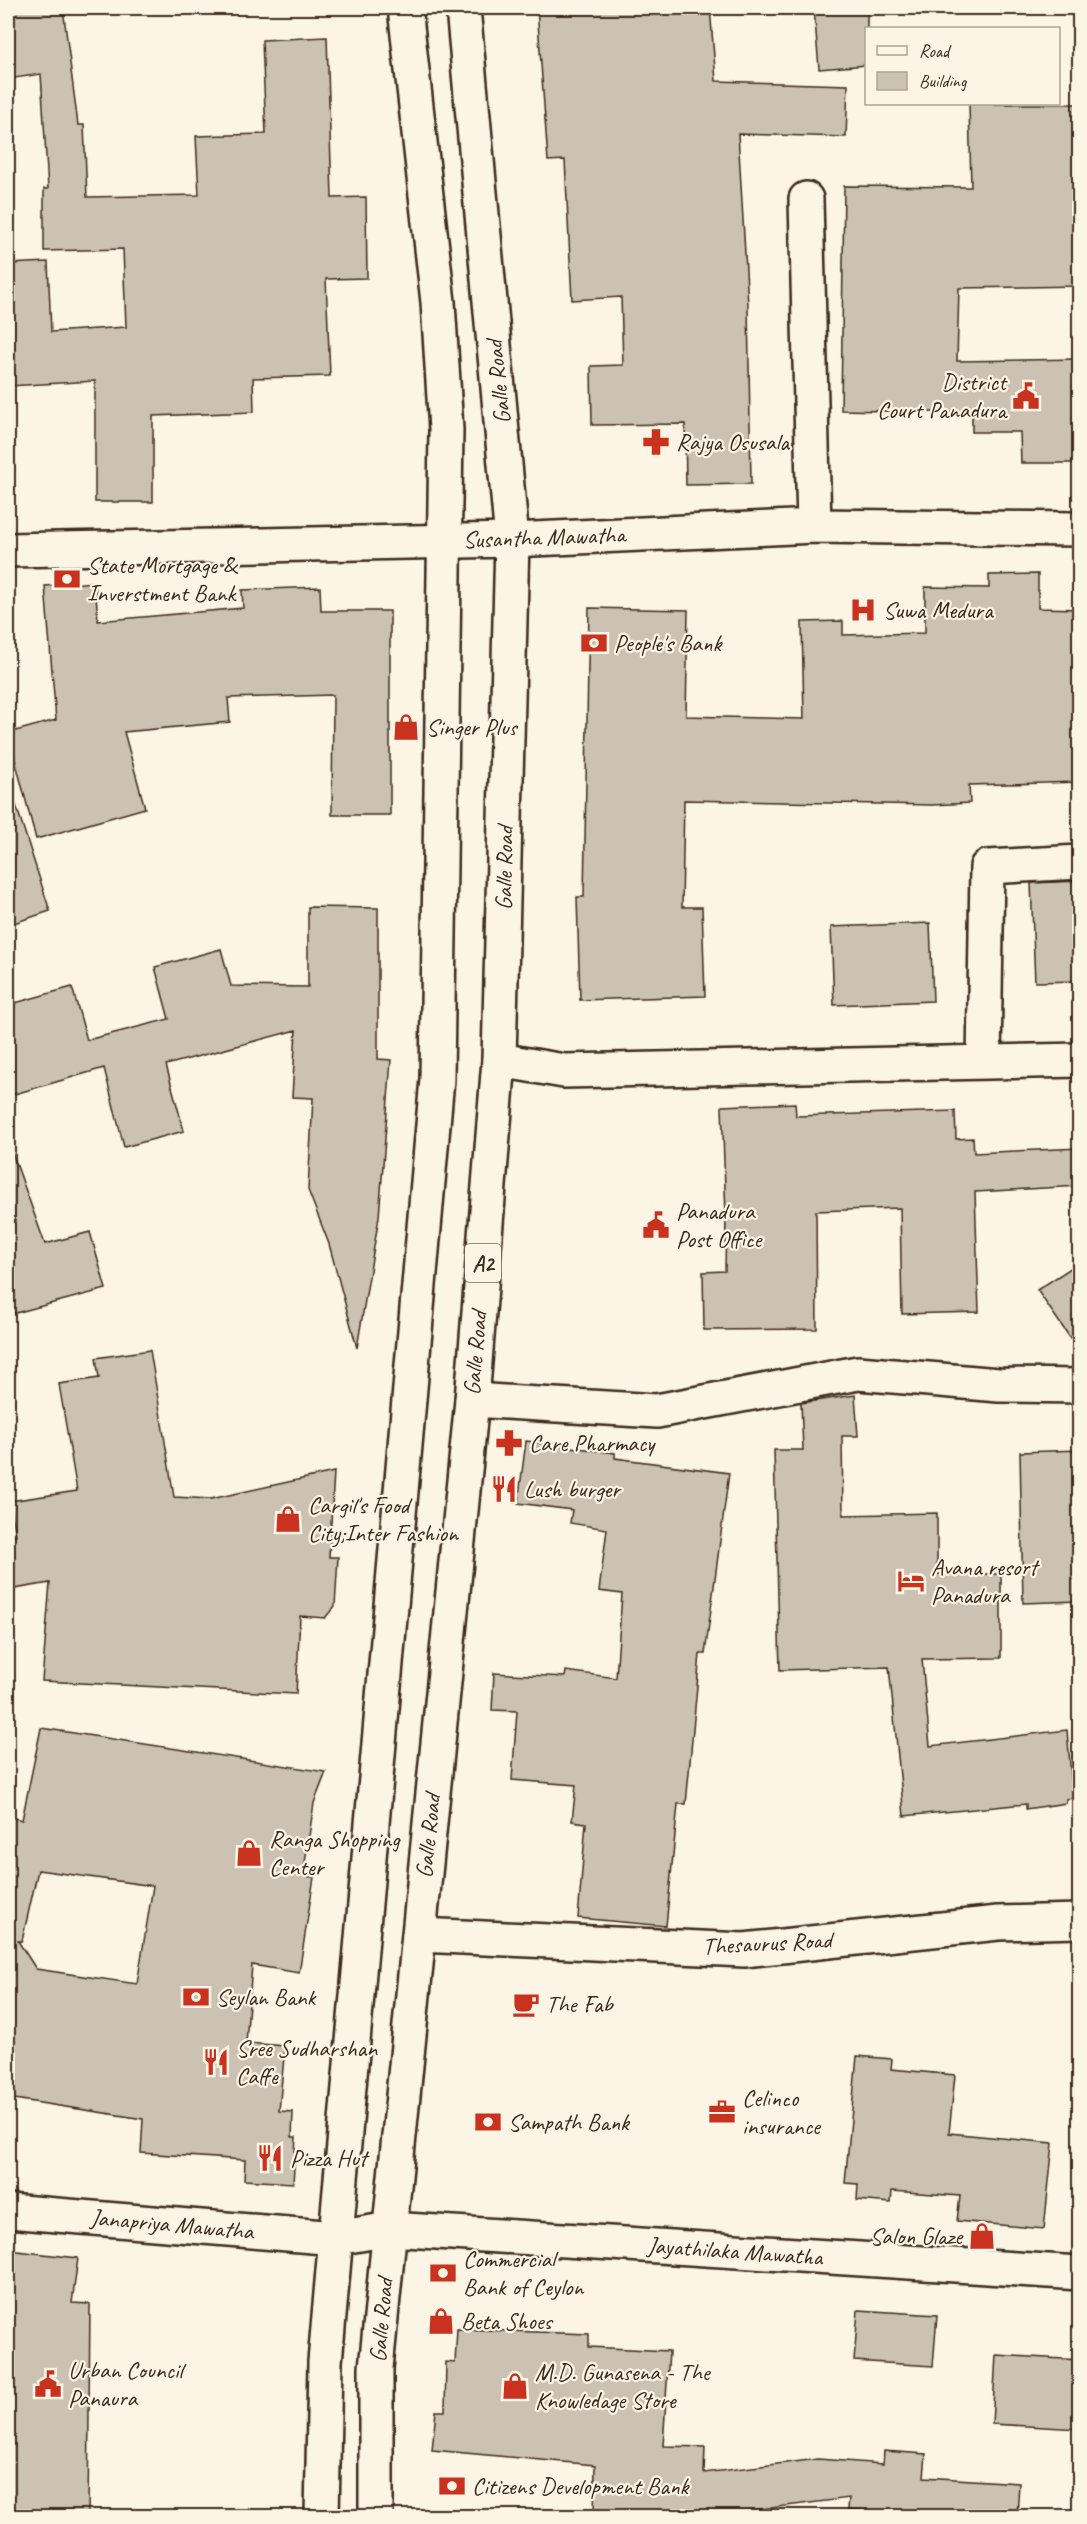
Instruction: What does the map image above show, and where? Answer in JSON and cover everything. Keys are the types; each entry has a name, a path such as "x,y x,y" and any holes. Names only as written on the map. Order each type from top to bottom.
{"main road":[{"path":"322,2517 325,2362 437,1079 446,430 438,302 405,8"},
{"name":"Galle Road","path":"376,2517 376,2368 472,1400 499,1060 512,540 463,8"},
{"path":"806,199 814,526"},
{"name":"Susantha Mawatha","path":"8,549 512,540 814,526 1080,529"},
{"path":"984,1062 987,867 1080,862"},
{"path":"499,1060 564,1071 1080,1060"},
{"path":"472,1400 657,1411 858,1372 999,1385 1080,1386"},
{"name":"Thesaurus Road","path":"419,1935 744,1950 998,1923 1080,1921"},
{"name":"Janapriya Mawatha","path":"8,2211 336,2238 390,2229"},
{"name":"Jayathilaka Mawatha","path":"390,2229 1080,2273"}],"building":[{"path":"8,8 63,8 78,125 84,125 87,197 199,195 196,136 266,134 262,40 327,37 332,198 366,197 367,278 326,279 330,376 253,378 254,412 153,416 153,502 95,502 95,381 8,386 8,264 48,262 51,332 126,327 123,249 44,251 44,189 48,189 41,74 8,79"},
{"path":"537,8 710,8 716,81 848,85 846,137 738,134 748,305 751,484 686,485 685,424 592,425 591,366 623,365 621,297 572,300 565,160 548,161"},
{"path":"814,8 867,8 865,65 819,69"},
{"path":"1076,104 1080,286 959,288 957,361 1080,359 1080,463 1021,463 1020,432 972,432 972,413 841,410 844,186 971,187 969,105"},
{"path":"1038,574 1038,608 1080,609 1080,782 969,785 970,803 932,805 684,800 682,907 702,907 705,996 580,1000 577,897 584,897 589,608 688,610 686,716 804,719 802,622 843,621 843,635 925,633 925,587 989,588 989,575"},
{"path":"95,582 98,621 243,608 242,590 320,587 321,611 390,611 390,815 332,815 333,695 228,698 230,722 124,732 145,808 36,839 8,733 56,720 45,586"},
{"path":"15,802 50,911 8,925 8,803"},
{"path":"1080,881 1080,981 1035,982 1031,883"},
{"path":"308,907 378,908 378,1059 391,1060 379,1217 357,1348 329,1244 308,1190 313,1098 292,1097 296,1030 166,1065 184,1131 124,1147 104,1068 8,1096 8,1005 72,987 87,1040 169,1019 155,967 221,949 231,986 308,987"},
{"path":"930,923 933,1001 834,1005 831,927"},
{"path":"795,1103 796,1116 955,1111 956,1139 973,1138 974,1153 1080,1148 1080,1186 975,1192 979,1312 902,1314 900,1208 816,1211 817,1329 704,1330 703,1272 725,1271 726,1216 722,1106"},
{"path":"12,1152 45,1244 90,1232 106,1289 8,1315 8,1153"},
{"path":"1080,1262 1080,1352 1037,1290"},
{"path":"150,1350 174,1497 211,1499 334,1472 329,1557 338,1557 335,1606 325,1618 300,1616 296,1694 42,1681 50,1583 8,1590 8,1537 16,1535 10,1501 77,1491 59,1384 99,1378 96,1358"},
{"path":"855,1395 858,1436 842,1436 843,1515 937,1513 937,1574 1001,1574 1001,1658 922,1659 930,1746 1067,1730 1073,1798 1066,1799 1066,1803 1026,1809 1026,1804 904,1816 889,1667 780,1670 774,1450 803,1450 801,1403"},
{"path":"526,1441 615,1453 615,1458 729,1473 705,1654 700,1654 686,1804 678,1804 666,1926 578,1918 586,1823 572,1821 576,1785 512,1780 517,1711 492,1710 494,1673 565,1677 566,1671 616,1678 622,1594 599,1591 607,1529 570,1523 572,1510 518,1503"},
{"path":"1080,1450 1080,1601 1023,1603 1020,1452"},
{"path":"41,1728 326,1772 314,1803 303,1876 314,1877 299,1973 252,1965 246,2043 285,2046 279,2111 293,2112 292,2137 296,2137 293,2183 244,2180 245,2160 141,2153 143,2119 8,2098 8,1816 22,1820","holes":["38,1870 153,1886 137,1984 36,1969 18,1941 22,1941"]},
{"path":"857,2056 892,2059 891,2069 955,2075 949,2133 1053,2143 1044,2229 957,2221 960,2196 892,2191 891,2203 857,2200 858,2184 845,2183"},
{"path":"8,2250 78,2258 72,2303 90,2304 88,2517 8,2517"},
{"path":"858,2310 937,2315 933,2366 854,2361"},
{"path":"457,2329 589,2334 589,2347 669,2351 663,2446 705,2447 704,2473 818,2459 883,2464 884,2451 926,2454 924,2477 1019,2483 1017,2517 869,2517 869,2511 848,2509 849,2498 699,2517 594,2517 595,2465 432,2450 436,2411 445,2411 446,2362 455,2363"},
{"path":"996,2355 1080,2360 1080,2429 992,2424"}],"place":[{"name":"District Court Panadura","path":"1026,396"},
{"name":"Rajya Osusala","path":"656,442"},
{"name":"State Mortgage & Inverstment Bank","path":"67,579"},
{"name":"Suwa Medura","path":"863,610"},
{"name":"People's Bank","path":"594,643"},
{"name":"Singer Plus","path":"406,727"},
{"name":"Panadura Post Office","path":"656,1225"},
{"name":"Care Pharmacy","path":"509,1443"},
{"name":"Lush burger","path":"504,1489"},
{"name":"Cargil's Food City;Inter Fashion","path":"288,1519"},
{"name":"Avana resort Panadura","path":"911,1581"},
{"name":"Ranga Shopping Center","path":"249,1853"},
{"name":"Seylan Bank","path":"196,1997"},
{"name":"The Fab","path":"526,2004"},
{"name":"Sree Sudharshan Caffe","path":"216,2062"},
{"name":"Celinco insurance","path":"722,2112"},
{"name":"Sampath Bank","path":"488,2122"},
{"name":"Pizza Hut","path":"270,2158"},
{"name":"Salon Glaze","path":"982,2236"},
{"name":"Commercial Bank of Ceylon","path":"443,2273"},
{"name":"Beta Shoes","path":"441,2321"},
{"name":"Urban Council Panaura","path":"48,2384"},
{"name":"M.D. Gunasena - The Knowledage Store","path":"515,2386"},
{"name":"Citizens Development Bank","path":"452,2486"}]}
